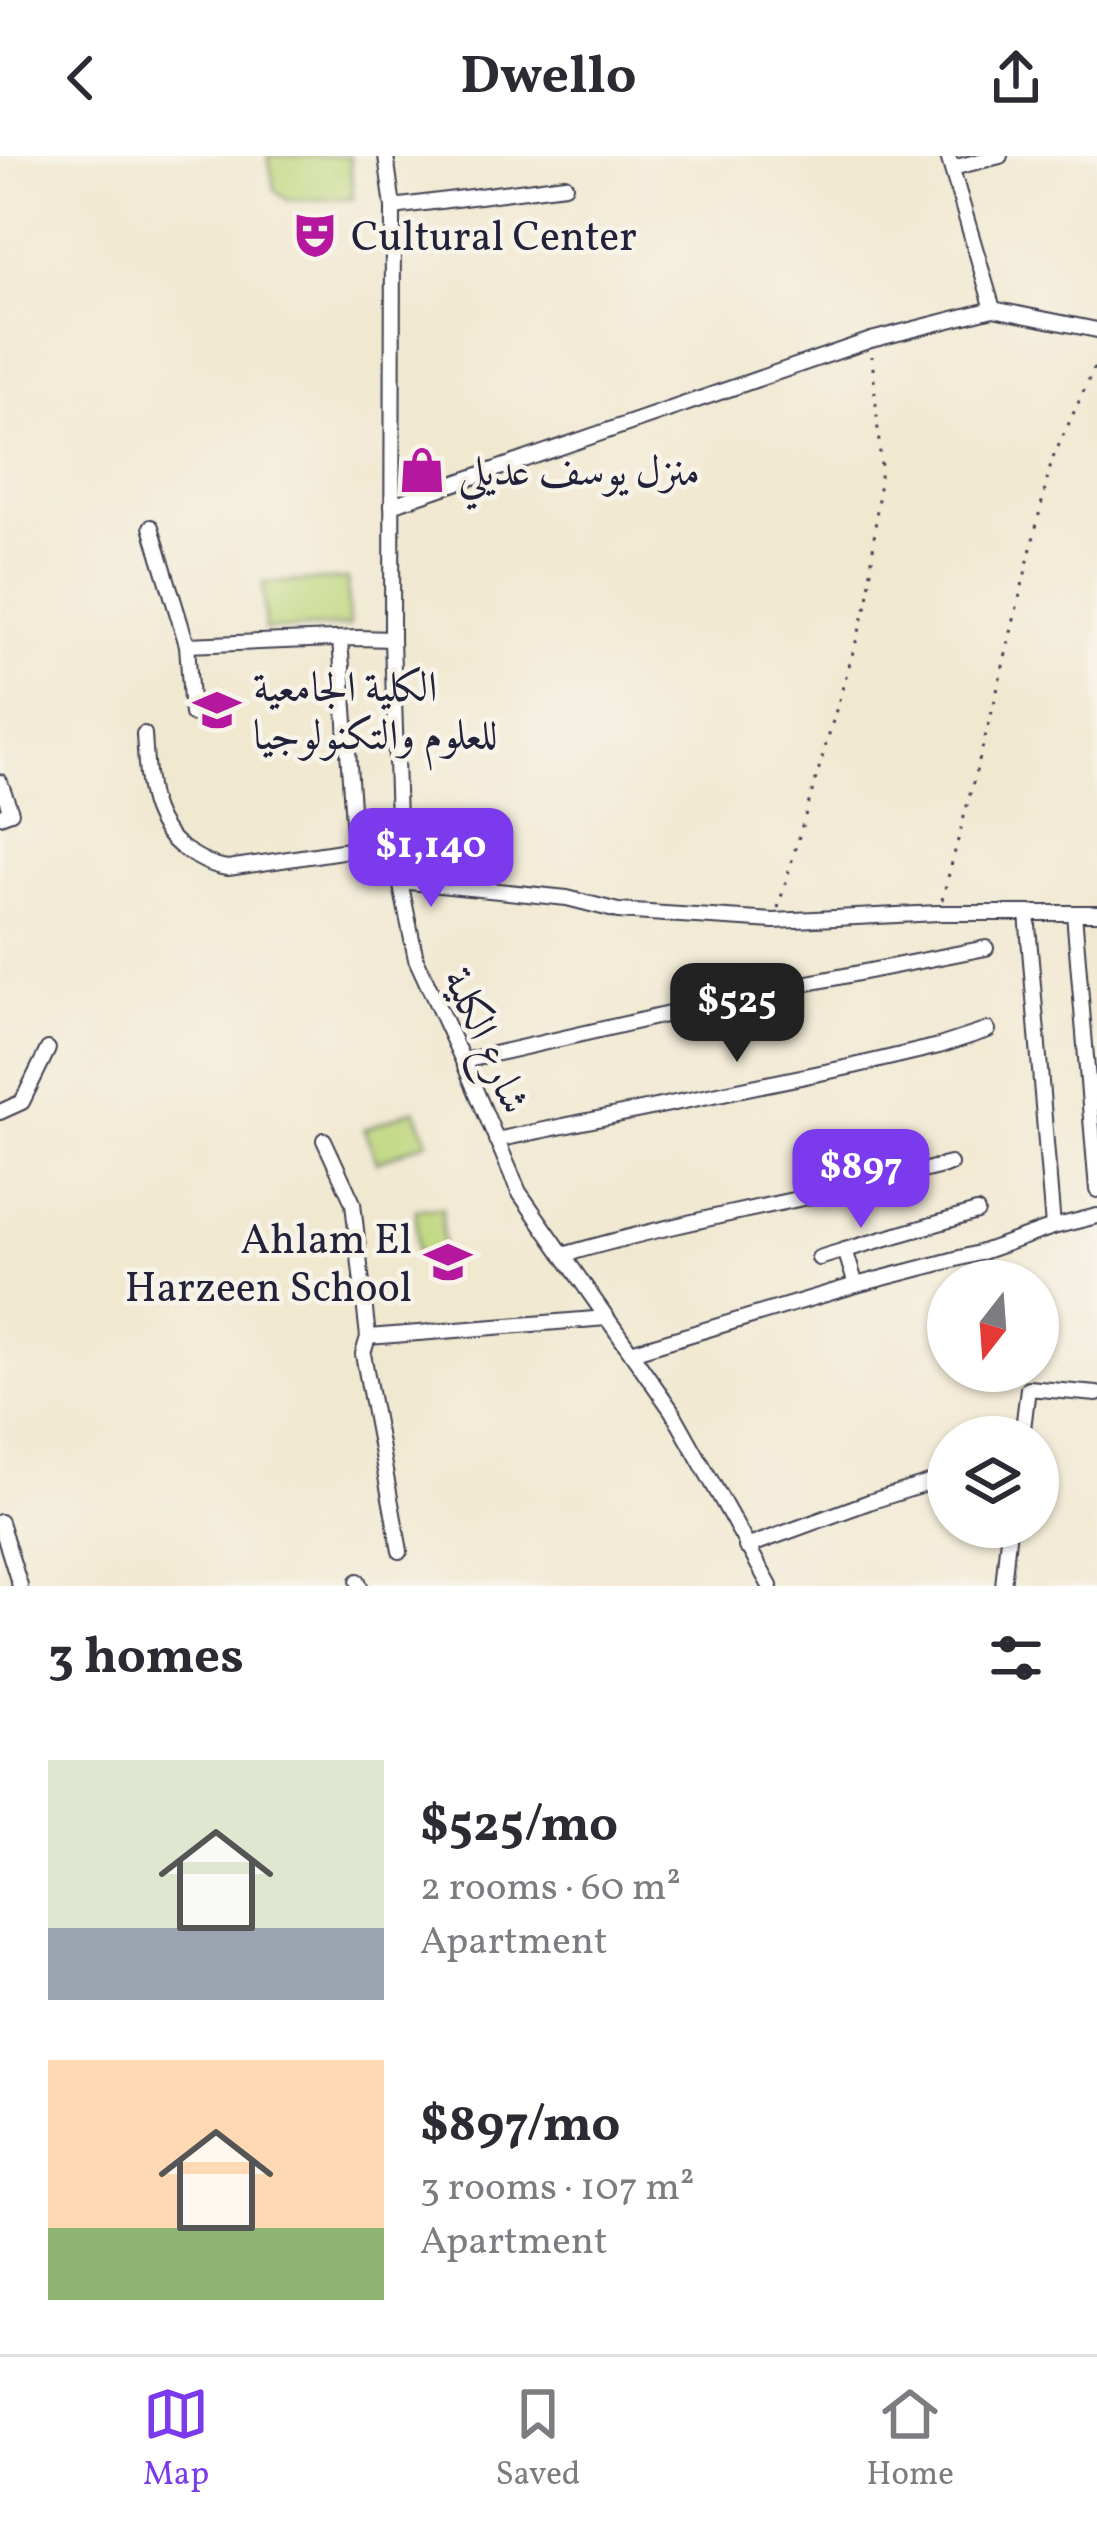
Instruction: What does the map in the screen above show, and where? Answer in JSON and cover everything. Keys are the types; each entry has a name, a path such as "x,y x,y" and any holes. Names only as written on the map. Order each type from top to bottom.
{"street":[{"name":"شارع الكلية","path":"386,156 393,207 392,639 400,881 416,959 519,1192 672,1411 770,1586"},
{"path":"994,309 950,162 1000,156"},
{"path":"393,207 565,185"},
{"path":"392,506 871,340 994,309 1097,330"},
{"path":"151,526 187,645 192,714"},
{"path":"144,734 151,802 159,824 197,858 228,868 355,849 340,639"},
{"path":"187,645 392,639"},
{"path":"0,782 10,812 0,816"},
{"path":"400,881 567,898 618,911 774,921 938,913 1097,913"},
{"path":"1027,913 1053,1227"},
{"path":"1074,913 1097,1190"},
{"path":"463,1060 986,948"},
{"path":"496,1140 854,1066 988,1030"},
{"path":"0,1112 22,1102 48,1049"},
{"path":"324,1140 353,1203 368,1337 364,1354 400,1551"},
{"path":"563,1255 950,1164"},
{"path":"819,1258 977,1213"},
{"path":"631,1352 1097,1216"},
{"path":"845,1250 856,1285"},
{"path":"368,1337 607,1318"},
{"path":"1025,1416 1028,1388 1097,1394"},
{"path":"746,1547 927,1484"},
{"path":"0,1522 20,1586"},
{"path":"1003,1586 1008,1548"}],"path":[{"path":"774,921 868,601 881,467 871,340"},
{"path":"938,913 1052,460 1097,362"}],"green space":[{"path":"268,156 350,156 353,199 287,200 275,191"},
{"path":"347,579 349,626 265,630 263,583"},
{"path":"415,1109 428,1141 377,1162 364,1129"},
{"path":"442,1208 443,1253 417,1254 416,1209"}],"place":[{"name":"Cultural Center","path":"315,235"},
{"name":"منزل يوسف عديلي","path":"422,470"},
{"name":"الكلية الجامعية للعلوم والتكنولوجيا","path":"217,710"},
{"name":"Ahlam El Harzeen School","path":"448,1262"}]}
